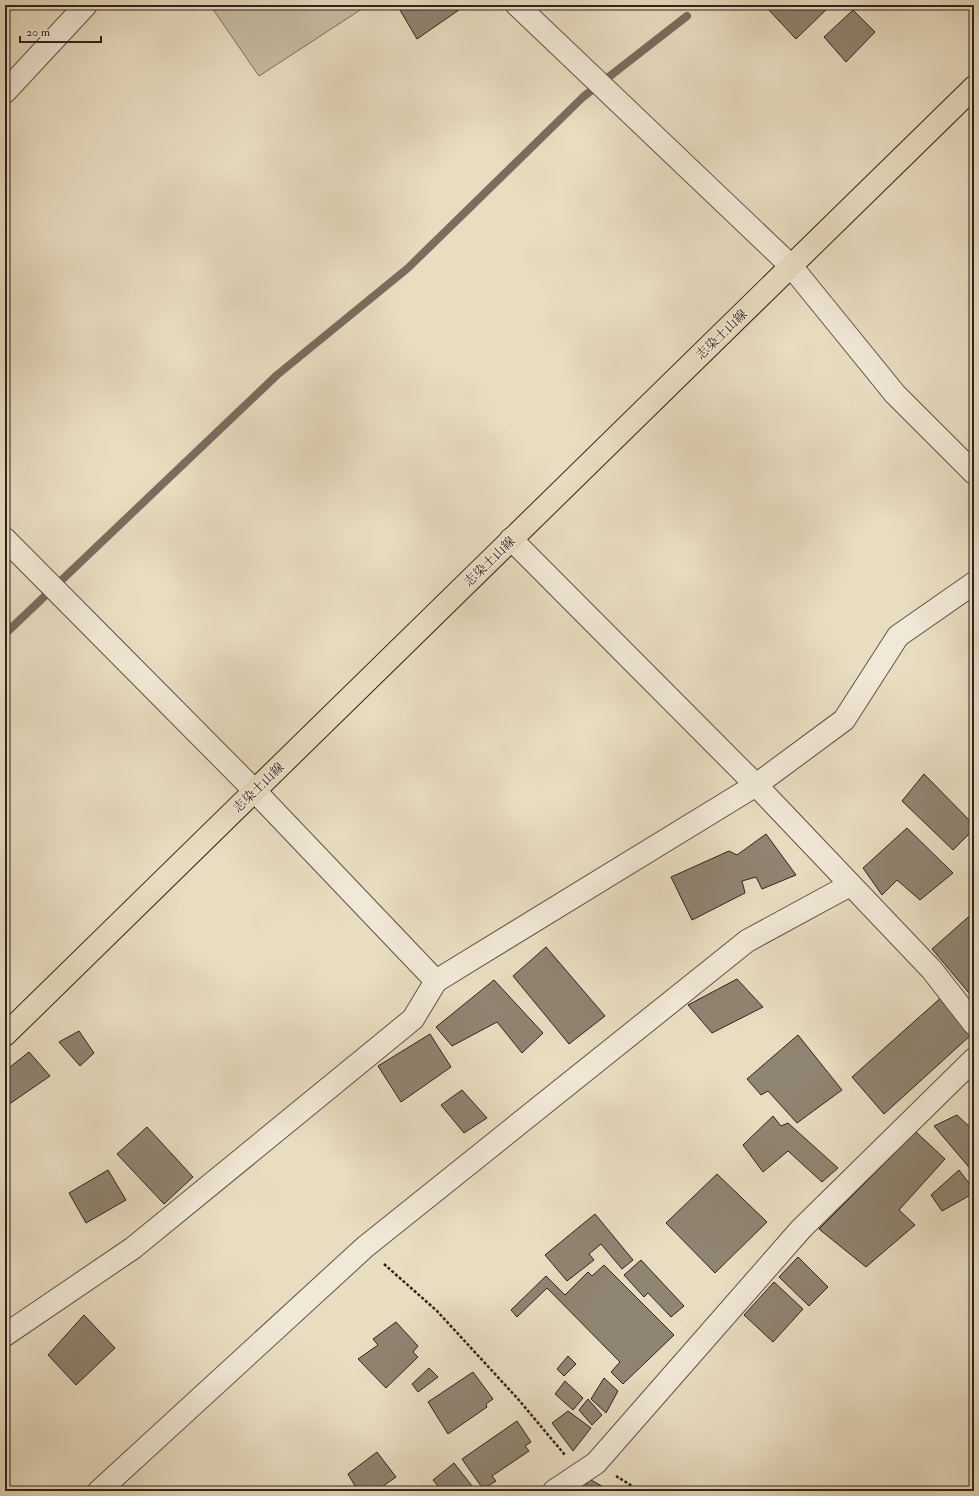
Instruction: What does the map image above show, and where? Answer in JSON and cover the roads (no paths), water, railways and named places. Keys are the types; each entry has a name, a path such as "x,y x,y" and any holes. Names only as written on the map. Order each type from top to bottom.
{"main road":[{"name":"志染土山線","path":"5,1034 974,87"}],"street":[{"path":"5,92 86,5"},
{"path":"517,5 791,266 896,394 974,473"},
{"path":"5,539 254,790 436,981"},
{"path":"511,539 756,785 932,970 974,1024"},
{"path":"5,1335 133,1248 413,1019 436,981 756,785 844,720 898,636 974,583"},
{"path":"99,1491 365,1247 748,941 850,885"},
{"path":"554,1491 596,1463 801,1229 974,1059"}],"waterway":[{"path":"5,634 277,375 408,268 583,97 687,16"}]}
